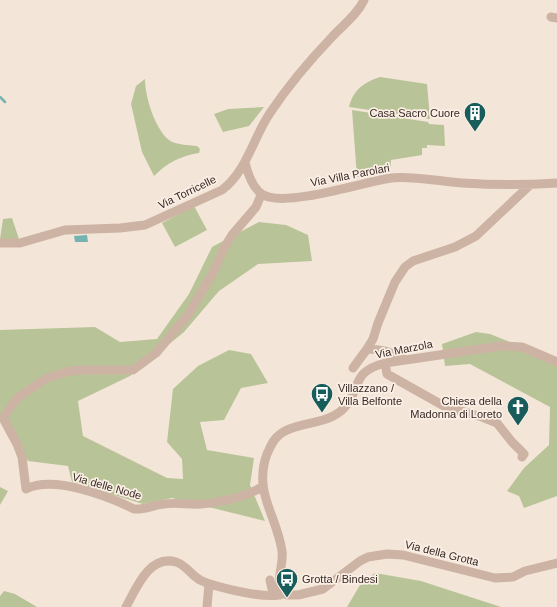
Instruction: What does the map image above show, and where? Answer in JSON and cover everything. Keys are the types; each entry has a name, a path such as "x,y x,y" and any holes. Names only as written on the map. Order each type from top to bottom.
{"street":[{"name":"Via Torricelle","path":"0,242 20,243 65,230 126,228 151,223 222,190 232,182 245,162 266,118 315,56 356,13 364,0"},
{"path":"245,162 248,175 261,195"},
{"name":"Via Villa Parolari","path":"261,195 277,198 309,195 395,177 464,183 530,185 557,183"},
{"path":"353,368 374,339 378,323 395,282 405,267 413,261 455,246 476,236 530,185"},
{"name":"Via delle Node","path":"261,195 256,207 232,234 214,271 188,315 156,353 133,370 70,371 47,378 17,398 2,418 17,444 22,457 26,489 51,485 82,489 134,509 141,510 163,504 201,504 230,500 250,494 262,487"},
{"name":"Via Marzola","path":"282,594 279,573 282,562 280,542 262,487 264,462 271,444 278,435 287,430 336,415 344,408 363,373 369,368 385,363 404,359 501,346 522,347 557,362"},
{"path":"367,349 382,350 396,354 404,359"},
{"path":"385,363 387,374 444,406 497,423 524,454 522,457"},
{"name":"Via della Grotta","path":"126,607 146,572 160,562 176,562 199,580 209,584 264,597 282,594 298,595 323,589 360,561 368,557 387,554 404,555 495,578 513,577 530,570 557,563"},
{"path":"270,580 272,589 282,594"},
{"path":"207,607 209,584"}],"green space":[{"path":"380,77 427,84 430,119 349,107 356,91 369,81"},
{"path":"145,79 147,95 155,121 164,135 175,143 197,146 200,149 199,153 180,158 164,167 154,176 142,152 131,104 136,86"},
{"path":"264,107 249,126 223,132 214,114 228,109"},
{"path":"352,110 428,122 429,124 444,125 445,146 427,145 427,148 422,148 422,155 391,160 390,172 357,177"},
{"path":"194,206 207,230 175,247 162,223"},
{"path":"12,218 19,239 0,239 3,219"},
{"path":"259,222 286,225 308,235 312,261 258,264 219,291 184,332 130,376 78,401 83,436 167,478 183,479 182,459 167,442 173,389 198,366 229,350 251,354 268,383 241,388 224,420 200,422 207,450 254,458 250,485 265,521 172,498 143,504 72,482 68,466 28,461 0,418 0,330 95,327 120,342 157,339 189,294 212,247"},
{"path":"476,332 490,334 557,361 557,496 524,508 519,496 507,491 524,468 549,445 550,407 470,364 445,366 442,344"},
{"path":"0,487 8,491 0,505"},
{"path":"375,573 421,581 501,607 347,607 363,580"},
{"path":"4,591 15,594 37,607 0,607 0,596"}],"water":[{"path":"87,235 88,242 75,242 74,236"}],"waterway":[{"path":"0,97 5,102"}],"place":[{"name":"Casa Sacro Cuore","path":"475,132"},
{"name":"Villazzano / Villa Belfonte","path":"322,414"},
{"name":"Chiesa della Madonna di Loreto","path":"518,426"},
{"name":"Grotta / Bindesi","path":"287,598"}]}
